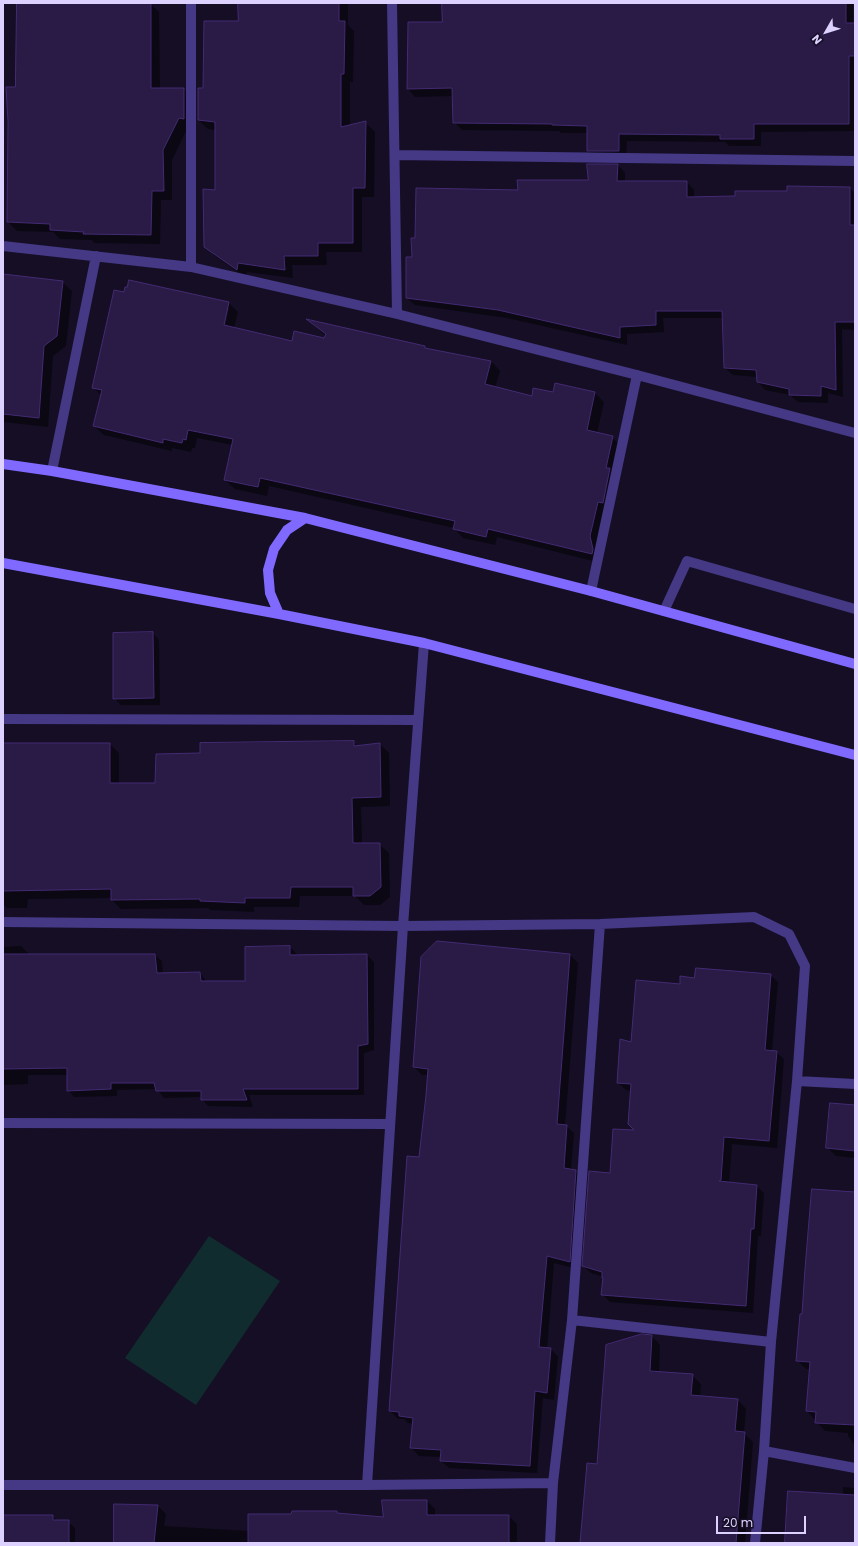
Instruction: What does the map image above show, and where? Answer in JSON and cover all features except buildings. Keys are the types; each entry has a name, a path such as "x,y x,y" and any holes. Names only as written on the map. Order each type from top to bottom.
{"street":[{"path":"190,3 191,267"},
{"path":"392,3 396,314"},
{"path":"395,155 855,161"},
{"path":"3,246 191,267 396,314 637,375 855,434"},
{"path":"52,471 96,256"},
{"path":"591,591 637,375"},
{"path":"3,464 52,471 305,518 591,591 855,664"},
{"path":"279,614 270,593 268,570 274,548 287,530 305,518"},
{"path":"664,611 687,561 855,609"},
{"path":"3,563 279,614 424,643 855,755"},
{"path":"367,1485 403,926 424,643"},
{"path":"3,719 418,720"},
{"path":"3,922 403,926 600,924 754,917 789,934 805,966 797,1081 771,1342 764,1451 754,1543"},
{"path":"550,1543 554,1483 572,1320 600,924"},
{"path":"797,1081 855,1084"},
{"path":"3,1123 390,1124"},
{"path":"572,1320 771,1342"},
{"path":"764,1451 855,1468"},
{"path":"3,1485 367,1485 554,1483"}],"green space":[{"path":"209,1236 280,1281 196,1405 125,1358"}]}
